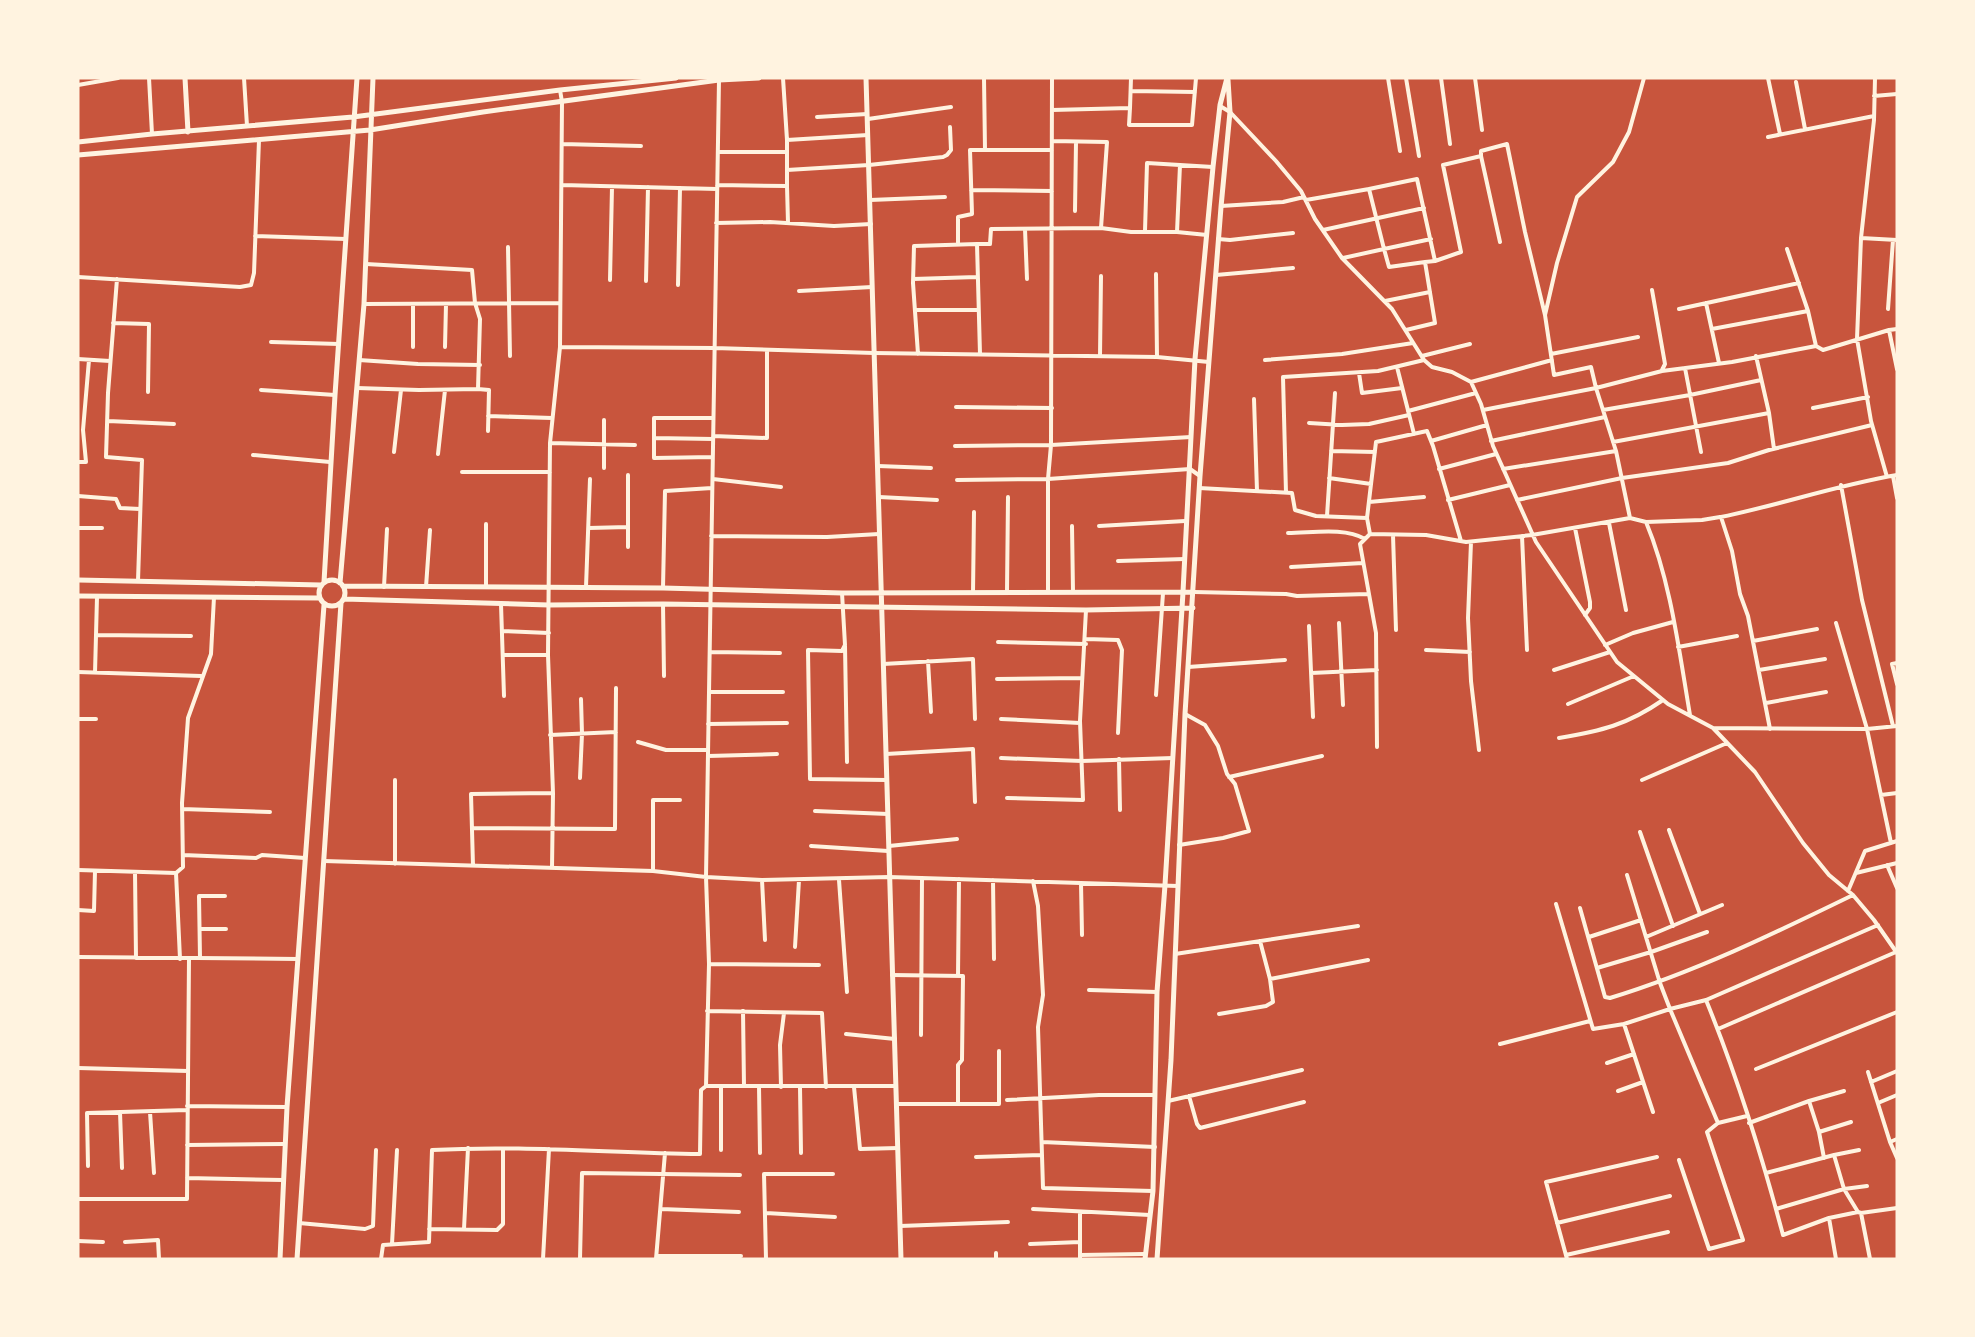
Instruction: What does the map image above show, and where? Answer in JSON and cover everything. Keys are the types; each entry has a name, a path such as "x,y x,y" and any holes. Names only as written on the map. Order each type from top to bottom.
{"street":[{"path":"78,86 118,78"},
{"path":"149,78 152,134"},
{"path":"185,78 188,132"},
{"path":"244,78 247,127"},
{"path":"280,1259 287,1107 324,605 319,598 322,584 357,78"},
{"path":"297,1259 342,601 345,591 342,585 364,304 373,78"},
{"path":"78,142 353,117 560,90 676,78"},
{"path":"78,155 370,130 719,79 759,78"},
{"path":"783,78 787,140 788,223"},
{"path":"866,78 901,1259"},
{"path":"984,78 985,150"},
{"path":"1048,592 1048,479 1052,445 1052,78"},
{"path":"1131,78 1129,125 1192,125 1197,78"},
{"path":"1080,1213 1080,1257 1146,1256 1153,1191 1157,992 1185,559 1185,521 1190,470 1195,359 1212,167 1220,105 1227,78"},
{"path":"1157,1259 1168,1101 1185,714 1200,476 1230,112 1227,78"},
{"path":"1388,78 1400,151"},
{"path":"1406,78 1419,156"},
{"path":"1441,78 1450,144"},
{"path":"1475,78 1482,130"},
{"path":"1545,315 1557,263 1577,197 1613,162 1629,132 1644,78"},
{"path":"1768,78 1780,134"},
{"path":"1875,78 1874,116 1861,238 1857,339 1872,425 1887,477"},
{"path":"706,1086 709,964 706,877 719,79"},
{"path":"1796,82 1805,129"},
{"path":"552,868 553,794 548,655 550,443 560,347 562,102 560,90"},
{"path":"1131,91 1195,92"},
{"path":"1874,96 1897,94"},
{"path":"1220,105 1230,112 1276,161 1305,198 1342,258 1392,309 1422,358 1432,367 1452,372 1471,382 1483,410 1496,454 1532,535 1617,662 1663,700 1713,728 1755,772 1829,876 1853,895 1897,952 1718,1029"},
{"path":"817,117 868,116 951,107"},
{"path":"1052,110 1130,108"},
{"path":"1768,137 1874,116"},
{"path":"787,170 869,165 947,155 951,150 950,127"},
{"path":"787,140 868,135"},
{"path":"78,277 247,286 253,280 259,140"},
{"path":"1052,141 1107,142 1101,228"},
{"path":"1075,211 1076,142"},
{"path":"562,144 640,146"},
{"path":"1500,242 1481,151 1507,144 1545,315 1554,375 1591,367 1616,451 1629,518"},
{"path":"958,245 958,217 972,214 970,150 1052,150"},
{"path":"718,152 787,152"},
{"path":"1369,189 1389,267 1436,261 1461,252 1443,165 1481,156"},
{"path":"1145,231 1147,163 1212,167"},
{"path":"1177,232 1180,165"},
{"path":"1221,207 1283,202 1417,179 1436,261"},
{"path":"562,185 648,188 787,186"},
{"path":"610,280 612,187"},
{"path":"646,280 648,188"},
{"path":"678,285 680,188"},
{"path":"971,190 1052,191"},
{"path":"870,200 945,197"},
{"path":"1323,230 1424,208"},
{"path":"717,223 788,223 834,226 871,224"},
{"path":"918,354 913,279 914,246 990,244 991,229 1101,228 1131,232 1177,232 1207,235"},
{"path":"1025,229 1027,279"},
{"path":"1218,239 1230,240 1293,232"},
{"path":"255,236 346,239"},
{"path":"1861,238 1895,240 1888,309"},
{"path":"1342,258 1431,239"},
{"path":"977,244 980,354"},
{"path":"508,246 510,356"},
{"path":"1787,249 1808,311 1816,346"},
{"path":"1406,330 1435,323 1425,262"},
{"path":"366,264 472,270 475,303 480,319 478,389"},
{"path":"1216,275 1293,268"},
{"path":"1156,274 1157,357"},
{"path":"1100,356 1101,276"},
{"path":"913,279 977,277"},
{"path":"117,279 106,457 142,460 138,582"},
{"path":"1679,309 1799,282"},
{"path":"799,291 872,287"},
{"path":"1652,290 1665,364 1662,370"},
{"path":"1384,301 1430,292"},
{"path":"364,304 560,303"},
{"path":"1707,303 1719,363"},
{"path":"413,304 413,347"},
{"path":"445,347 446,304"},
{"path":"915,310 978,310"},
{"path":"1712,329 1808,311"},
{"path":"113,323 149,324 148,392"},
{"path":"1483,410 1596,388 1662,370 1719,363 1816,346 1822,350 1897,329"},
{"path":"1889,330 1897,369"},
{"path":"1551,354 1638,337"},
{"path":"271,342 339,344"},
{"path":"1265,360 1342,354 1413,343"},
{"path":"1286,493 1283,377 1359,373 1397,367 1470,344"},
{"path":"560,347 1157,357 1209,362"},
{"path":"654,438 767,438 767,350"},
{"path":"1756,356 1769,413 1774,449"},
{"path":"78,359 111,361"},
{"path":"78,462 86,462 80,430 89,360"},
{"path":"359,360 480,365"},
{"path":"1471,382 1552,360"},
{"path":"1397,367 1414,434"},
{"path":"1685,368 1701,452"},
{"path":"1359,373 1362,393 1402,388"},
{"path":"1603,410 1762,380"},
{"path":"357,388 489,390 488,431"},
{"path":"261,390 335,394"},
{"path":"394,452 401,390"},
{"path":"438,454 444,390"},
{"path":"1327,516 1335,393"},
{"path":"1309,423 1369,424 1476,393"},
{"path":"1813,408 1868,397"},
{"path":"1254,399 1257,491"},
{"path":"956,407 1052,408"},
{"path":"1613,442 1769,413"},
{"path":"488,416 552,418"},
{"path":"1491,441 1605,417"},
{"path":"713,418 654,418 654,458 713,457"},
{"path":"604,420 604,468"},
{"path":"108,421 174,424"},
{"path":"1431,441 1487,425"},
{"path":"1517,500 1622,478 1728,463 1872,425"},
{"path":"1370,534 1367,518 1376,442 1427,431 1461,541"},
{"path":"955,446 1052,445 1191,437"},
{"path":"550,443 635,445"},
{"path":"1331,451 1374,453"},
{"path":"1503,469 1616,451"},
{"path":"1439,469 1496,454"},
{"path":"253,455 330,462"},
{"path":"877,466 931,468"},
{"path":"957,480 1048,479 1190,470 1200,476"},
{"path":"462,472 550,472"},
{"path":"628,475 628,547"},
{"path":"1377,747 1376,633 1360,544 1370,534 1426,535 1471,542 1532,535 1629,518 1646,522 1702,520 1757,509 1841,485 1895,475 1897,498"},
{"path":"586,588 590,478"},
{"path":"1329,478 1371,484"},
{"path":"713,479 781,487"},
{"path":"1448,500 1510,485"},
{"path":"1713,728 1867,729 1895,726 1862,600 1841,485"},
{"path":"663,588 665,491 712,488"},
{"path":"1200,488 1292,493 1295,510 1327,516 1367,518"},
{"path":"78,496 116,499 120,508 140,509"},
{"path":"878,497 937,500"},
{"path":"1007,593 1008,497"},
{"path":"1369,502 1424,497"},
{"path":"974,512 974,593"},
{"path":"1720,517 1732,551 1740,594 1748,616 1770,729"},
{"path":"1099,526 1185,521"},
{"path":"1646,522 1656,545 1690,716"},
{"path":"1609,523 1626,610"},
{"path":"486,524 486,587"},
{"path":"1072,526 1073,592"},
{"path":"589,528 628,527"},
{"path":"78,528 102,528"},
{"path":"1575,528 1590,602 1590,608 1585,615"},
{"path":"384,587 387,530"},
{"path":"426,587 430,530"},
{"path":"1288,533 1341,532 1358,534 1365,539"},
{"path":"711,536 827,537 879,534"},
{"path":"1394,535 1396,630"},
{"path":"1522,536 1527,650"},
{"path":"1471,542 1468,618 1479,750"},
{"path":"1118,561 1185,559"},
{"path":"1291,567 1363,563"},
{"path":"78,580 322,584 332,580 342,585 384,587 663,588 842,593 1194,592 1297,596 1368,594"},
{"path":"842,593 847,762"},
{"path":"1156,695 1163,593"},
{"path":"78,596 319,598"},
{"path":"95,673 97,597"},
{"path":"78,870 176,873 183,867 182,809 188,718 201,676 211,654 214,597"},
{"path":"324,605 333,607 342,601 1086,610 1193,608"},
{"path":"501,604 504,696"},
{"path":"663,604 664,676"},
{"path":"1007,798 1083,800 1080,723 1086,610"},
{"path":"1605,645 1633,633 1673,622"},
{"path":"1339,623 1343,705"},
{"path":"1836,623 1867,729 1891,843"},
{"path":"1309,626 1313,717"},
{"path":"1753,641 1817,629"},
{"path":"502,631 549,633"},
{"path":"96,635 190,636"},
{"path":"1678,648 1737,636"},
{"path":"998,642 1118,640 1122,650 1118,733"},
{"path":"845,645 842,651 808,650 810,779 887,780"},
{"path":"1426,650 1470,652"},
{"path":"710,652 780,652"},
{"path":"1554,670 1610,652"},
{"path":"502,655 548,655"},
{"path":"1760,670 1825,658"},
{"path":"883,664 973,659 975,719"},
{"path":"1188,668 1285,660"},
{"path":"928,661 931,712"},
{"path":"1897,663 1892,664 1897,684"},
{"path":"1311,673 1377,670"},
{"path":"78,672 201,676"},
{"path":"1568,704 1634,676"},
{"path":"997,679 1082,678"},
{"path":"472,828 615,829 616,688"},
{"path":"709,692 783,692"},
{"path":"1766,703 1826,692"},
{"path":"579,777 582,734 581,699"},
{"path":"1559,738 1595,732 1629,721 1663,700"},
{"path":"1179,844 1223,838 1249,831 1235,784 1229,777 1218,746 1205,725 1185,714"},
{"path":"78,719 96,718"},
{"path":"1001,719 1080,723"},
{"path":"708,723 787,723"},
{"path":"550,735 616,732"},
{"path":"638,742 666,750 777,754"},
{"path":"1642,780 1727,743"},
{"path":"886,754 973,749 975,802"},
{"path":"1229,777 1322,756"},
{"path":"1001,758 1082,761 1173,758"},
{"path":"1119,759 1120,810"},
{"path":"394,780 395,864"},
{"path":"1881,795 1897,793"},
{"path":"473,866 471,794 553,794"},
{"path":"653,871 653,800 680,800"},
{"path":"182,809 270,813"},
{"path":"815,811 888,814"},
{"path":"1669,830 1700,914"},
{"path":"1640,832 1673,926"},
{"path":"811,846 888,849 957,839"},
{"path":"1848,891 1865,851 1897,841"},
{"path":"183,855 256,858 262,855 305,858"},
{"path":"324,861 653,871 762,880 839,880 889,877 1178,886"},
{"path":"1856,873 1897,863"},
{"path":"1887,865 1897,888"},
{"path":"78,910 94,911 95,870"},
{"path":"135,872 136,958"},
{"path":"176,873 180,959"},
{"path":"1628,875 1660,983 1718,1124"},
{"path":"921,1035 922,878"},
{"path":"958,976 959,879"},
{"path":"762,880 765,940"},
{"path":"795,947 799,880"},
{"path":"839,880 847,992"},
{"path":"993,880 994,959"},
{"path":"1033,881 1038,906 1043,995 1038,1028 1039,1119 1043,1188 1153,1191"},
{"path":"1081,883 1082,935"},
{"path":"1580,908 1606,998 1660,983 1748,946 1853,895"},
{"path":"200,958 199,896 225,896"},
{"path":"1556,904 1590,1021 1593,1029 1596,1030 1706,1000 1878,925"},
{"path":"1646,937 1722,905"},
{"path":"1588,937 1641,920"},
{"path":"1175,954 1358,926"},
{"path":"200,929 226,929"},
{"path":"1597,968 1707,932"},
{"path":"1219,1014 1271,1004 1273,999 1270,979 1260,941"},
{"path":"78,957 298,959"},
{"path":"78,1199 187,1199 189,959"},
{"path":"1270,979 1368,960"},
{"path":"709,964 819,965"},
{"path":"892,975 963,976 962,1060 958,1065 958,1104"},
{"path":"1089,990 1157,992"},
{"path":"1706,1000 1718,1029 1766,1173 1783,1235 1828,1218 1897,1210"},
{"path":"707,1011 822,1013 826,1087"},
{"path":"743,1011 744,1086"},
{"path":"1756,1069 1897,1012"},
{"path":"781,1087 780,1045 784,1013"},
{"path":"1500,1044 1590,1021"},
{"path":"1624,1024 1653,1112"},
{"path":"846,1034 895,1039"},
{"path":"897,1104 999,1104 999,1051"},
{"path":"1607,1063 1634,1054"},
{"path":"78,1068 188,1071"},
{"path":"1168,1101 1302,1070"},
{"path":"1871,1082 1897,1071"},
{"path":"1868,1072 1897,1158"},
{"path":"1618,1091 1643,1082"},
{"path":"381,1259 383,1245 429,1242 432,1150 549,1149 700,1154 701,1090 706,1086 896,1086"},
{"path":"721,1086 721,1150"},
{"path":"759,1086 760,1153"},
{"path":"800,1087 801,1153"},
{"path":"854,1087 860,1149 898,1148"},
{"path":"1749,1123 1844,1091"},
{"path":"1007,1101 1099,1095 1155,1095"},
{"path":"1878,1103 1897,1095"},
{"path":"1190,1096 1197,1126 1200,1128 1304,1102"},
{"path":"1809,1101 1824,1158"},
{"path":"88,1166 87,1113 150,1112 187,1108 287,1107"},
{"path":"120,1112 122,1168"},
{"path":"150,1112 153,1173"},
{"path":"1679,1160 1709,1249 1743,1240 1707,1132 1718,1124 1747,1116"},
{"path":"1819,1132 1851,1122"},
{"path":"1890,1142 1897,1139"},
{"path":"1042,1142 1155,1147"},
{"path":"187,1144 285,1144"},
{"path":"464,1229 468,1148"},
{"path":"429,1229 497,1230 503,1224 503,1149"},
{"path":"543,1259 549,1149"},
{"path":"299,1223 365,1229 372,1226 376,1150"},
{"path":"392,1244 397,1150"},
{"path":"1766,1173 1859,1150"},
{"path":"665,1153 657,1257 741,1256"},
{"path":"976,1157 1041,1155"},
{"path":"1834,1155 1844,1189 1859,1213 1870,1259"},
{"path":"1657,1157 1546,1182 1567,1257 1668,1233"},
{"path":"580,1259 582,1173 740,1175"},
{"path":"766,1259 764,1174 833,1174"},
{"path":"187,1178 283,1180"},
{"path":"1776,1209 1844,1189 1867,1186"},
{"path":"1557,1223 1670,1196"},
{"path":"662,1209 738,1212"},
{"path":"1033,1209 1150,1215"},
{"path":"765,1213 835,1217"},
{"path":"1828,1218 1836,1259"},
{"path":"900,1226 1008,1222"},
{"path":"125,1242 158,1240 159,1259"},
{"path":"78,1241 103,1242"},
{"path":"1030,1244 1080,1242"},
{"path":"996,1253 996,1259"}]}
